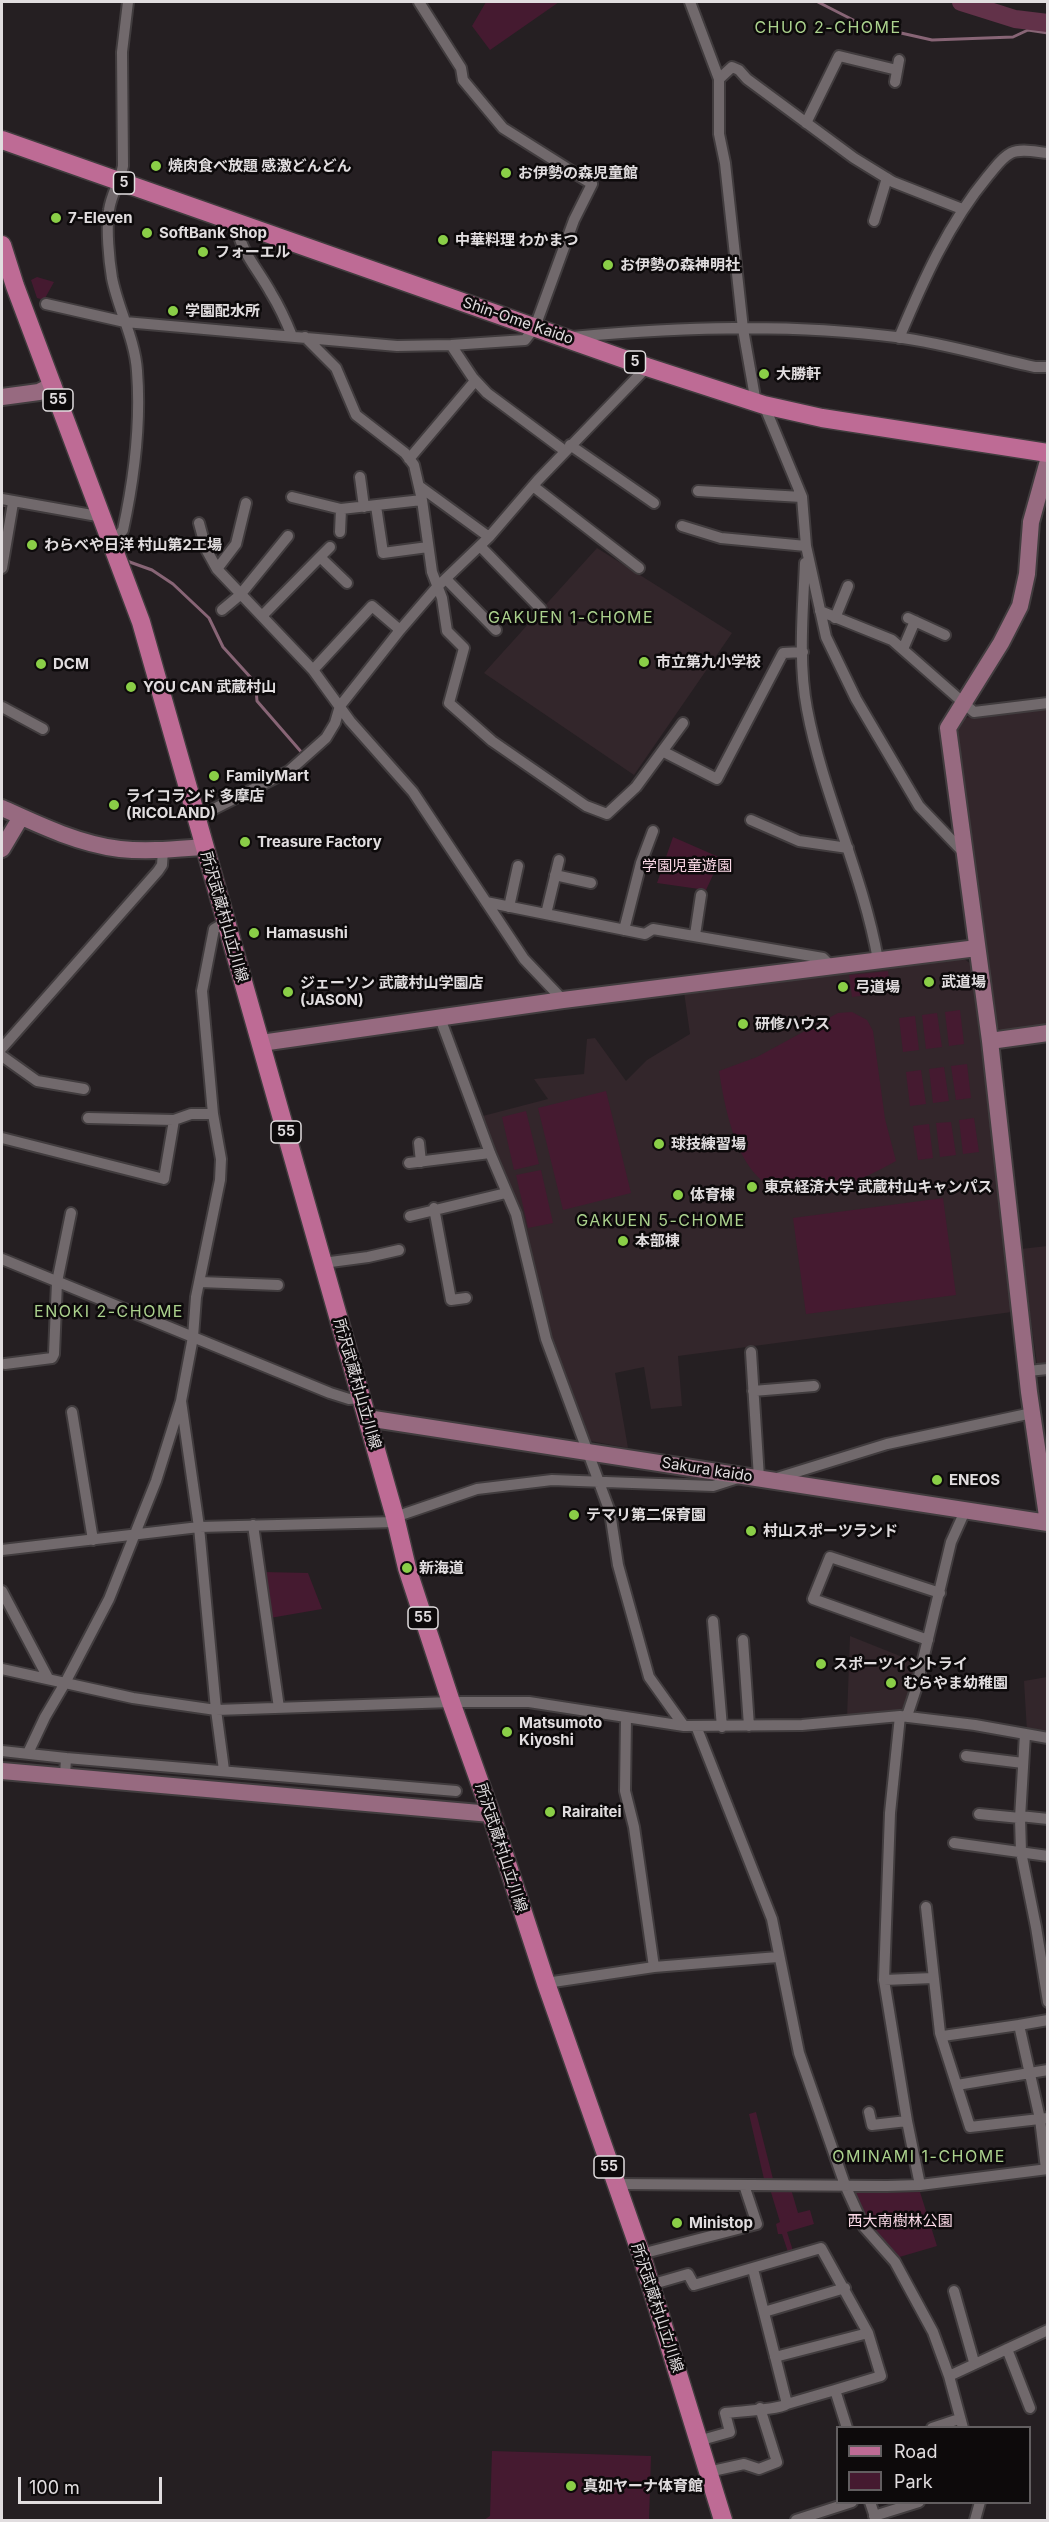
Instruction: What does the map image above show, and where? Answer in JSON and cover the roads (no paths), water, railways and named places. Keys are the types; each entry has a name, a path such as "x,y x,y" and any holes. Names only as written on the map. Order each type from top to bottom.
{"main road":[{"name":"Shin-Ome Kaido","path":"5,142 647,367 760,404 822,418 1047,453"},
{"name":"所沢武蔵村山立川線","path":"2,245 7,282 53,385 141,622 367,1418 407,1568 546,1983 641,2254 723,2520"}],"street":[{"path":"116,552 118,536 123,530 127,513 138,411 137,369 112,278 109,209 120,182 123,166 122,52 128,2"},
{"path":"46,304 125,322 397,346 525,340 535,327 574,220 592,184 503,128 463,80 461,68 419,2"},
{"path":"690,2 719,79 719,134 726,163 743,329 760,404 802,497 806,546 803,652 806,707 816,754 871,922 878,960"},
{"path":"806,123 838,56 898,65 895,82"},
{"path":"719,79 732,68 740,70 747,79 854,158 887,178 962,209"},
{"path":"899,338 923,281 962,209 1001,161 1012,152 1023,150 1047,153"},
{"path":"874,220 887,178"},
{"path":"235,221 239,240 271,292 292,336"},
{"path":"565,338 639,331 743,329 833,331 899,338 1035,367 1047,367"},
{"path":"305,337 336,368 356,415 379,431 414,465 447,631 464,648 449,703 492,741 586,806 607,814 636,788 683,723"},
{"path":"451,345 475,381 567,448 654,503"},
{"path":"196,818 289,771 326,738 335,723 340,706 437,587 489,537 567,448 647,367"},
{"path":"409,459 475,381"},
{"path":"2,397 39,392 53,385"},
{"path":"1047,461 1031,522 1025,588 1020,606 1001,643 948,728 990,1041 1032,1413 1047,1523"},
{"path":"360,477 364,507"},
{"path":"419,486 489,537"},
{"path":"533,486 639,568"},
{"path":"698,491 748,492 802,497"},
{"path":"292,497 341,509 422,500"},
{"path":"2,500 103,517"},
{"path":"2,565 13,503"},
{"path":"217,569 236,544 246,503"},
{"path":"376,506 383,553 429,547"},
{"path":"340,532 341,509"},
{"path":"199,523 206,549 217,569 313,670 350,721 413,792 524,959 563,1000"},
{"path":"682,526 721,538 806,546"},
{"path":"222,610 240,595 288,536"},
{"path":"480,546 541,609"},
{"path":"806,546 826,637 856,699 919,806 965,854"},
{"path":"262,616 330,547"},
{"path":"320,557 347,583"},
{"path":"446,579 496,630"},
{"path":"836,618 848,586"},
{"path":"313,670 372,606 400,630"},
{"path":"819,611 892,640 974,712 1047,703"},
{"path":"903,649 912,620 945,635"},
{"path":"664,752 717,779 783,653 803,652"},
{"path":"2,707 43,729"},
{"path":"2,808 75,839 101,846 119,849 163,850 204,847"},
{"path":"2,849 21,817"},
{"path":"751,820 799,841 848,848"},
{"path":"624,930 641,863 653,831"},
{"path":"2,1048 158,871 162,866 163,850"},
{"path":"546,914 559,860"},
{"path":"509,907 518,866"},
{"path":"555,875 591,883"},
{"path":"695,935 701,895"},
{"path":"486,902 645,934 653,929 823,958 831,966"},
{"path":"28,1753 109,1599 136,1535 181,1401 200,1282 220,1180 221,1159 213,1114 202,991 214,929 226,922"},
{"path":"261,1043 563,1000 977,948"},
{"path":"440,1017 490,1153 516,1214 546,1339 610,1512 620,1574 649,1677 684,1726"},
{"path":"990,1041 1047,1033"},
{"path":"2,1056 37,1081 84,1089"},
{"path":"88,1118 174,1120 191,1114 213,1114"},
{"path":"2,1138 164,1179 174,1120"},
{"path":"419,1143 415,1162 490,1153"},
{"path":"410,1216 434,1208 506,1193"},
{"path":"434,1208 451,1300 466,1298"},
{"path":"5,1364 52,1358 54,1354 57,1282 71,1213"},
{"path":"322,1263 399,1250"},
{"path":"2,1259 330,1393 349,1399 361,1398"},
{"path":"200,1282 278,1285"},
{"path":"751,1352 758,1478"},
{"path":"1028,1371 1047,1369"},
{"path":"753,1391 814,1386"},
{"path":"181,1401 199,1527 216,1710 224,1770"},
{"path":"72,1412 93,1540"},
{"path":"2,1550 199,1527 395,1519 477,1489 552,1480 713,1486 816,1468 887,1444 1032,1413"},
{"name":"Sakura kaido","path":"367,1418 1047,1523"},
{"path":"920,2185 884,1980 890,1813 903,1716 928,1640 951,1542 964,1510"},
{"path":"253,1525 279,1708"},
{"path":"928,1640 813,1599 830,1557 940,1593"},
{"path":"2,1591 48,1678"},
{"path":"713,1621 722,1727"},
{"path":"743,1640 749,1726"},
{"path":"2,1669 133,1698 216,1710 451,1702 529,1702 684,1726 802,1725 903,1716 1047,1738"},
{"path":"626,1717 625,1791 634,1827 654,1967"},
{"path":"696,1726 772,1919 799,2053 845,2186 864,2227 895,2262 933,2332 949,2376 961,2423 939,2426"},
{"path":"1025,1734 1020,1852 1036,1927 1047,2002"},
{"path":"2,1751 456,1791"},
{"path":"966,1756 1023,1762"},
{"path":"64,1776 66,1758"},
{"path":"2,1771 491,1814"},
{"path":"341,1800 342,1781"},
{"path":"979,1814 1047,1819"},
{"path":"954,1843 1047,1856"},
{"path":"926,1908 940,2033 943,2036 970,2127 1044,2118"},
{"path":"546,1983 654,1967 778,1957"},
{"path":"884,1980 933,1978"},
{"path":"943,2036 1047,2020"},
{"path":"615,2184 920,2185 1047,2169 1044,2118 1019,2025"},
{"path":"957,2085 1047,2070"},
{"path":"868,2112 872,2125 907,2121"},
{"path":"641,2254 757,2224 744,2185"},
{"path":"650,2285 688,2274 694,2285 821,2248 846,2288 868,2333 881,2376 787,2404 780,2409 760,2408 725,2413 730,2432 698,2440"},
{"path":"753,2269 787,2404"},
{"path":"764,2312 846,2288"},
{"path":"954,2291 974,2362"},
{"path":"949,2376 974,2362 1047,2330"},
{"path":"775,2357 868,2333"},
{"path":"1007,2349 1030,2408"},
{"path":"835,2390 847,2426"},
{"path":"708,2472 744,2464 759,2469 777,2462 760,2408"},
{"path":"799,2520 846,2504"},
{"path":"875,2518 914,2504"},
{"path":"975,2520 979,2504"}],"waterway":[{"path":"818,2 861,24 932,40 1013,37 1028,30 1048,33"},
{"path":"961,2 1015,19 1048,23"},
{"path":"2,504 7,506"},
{"path":"124,560 152,570 173,584 209,618 223,647 252,679 257,701 303,754"}],"place":[{"name":"焼肉食べ放題 感激どんどん","path":"156,166"},
{"name":"お伊勢の森児童館","path":"506,173"},
{"name":"7-Eleven","path":"56,218"},
{"name":"SoftBank Shop","path":"147,233"},
{"name":"中華料理 わかまつ","path":"443,240"},
{"name":"フォーエル","path":"203,252"},
{"name":"お伊勢の森神明社","path":"608,265"},
{"name":"学園配水所","path":"173,311"},
{"name":"大勝軒","path":"764,374"},
{"name":"わらべや日洋 村山第2工場","path":"32,545"},
{"name":"市立第九小学校","path":"644,662"},
{"name":"DCM","path":"41,664"},
{"name":"YOU CAN 武蔵村山","path":"131,687"},
{"name":"FamilyMart","path":"214,776"},
{"name":"ライコランド 多摩店 (RICOLAND)","path":"114,805"},
{"name":"Treasure Factory","path":"245,842"},
{"name":"Hamasushi","path":"254,933"},
{"name":"武道場","path":"929,982"},
{"name":"弓道場","path":"843,987"},
{"name":"ジェーソン 武蔵村山学園店 (JASON)","path":"288,992"},
{"name":"研修ハウス","path":"743,1024"},
{"name":"球技練習場","path":"659,1144"},
{"name":"東京経済大学 武蔵村山キャンパス","path":"752,1187"},
{"name":"体育棟","path":"678,1195"},
{"name":"本部棟","path":"623,1241"},
{"name":"ENEOS","path":"937,1480"},
{"name":"テマリ第二保育園","path":"574,1515"},
{"name":"村山スポーツランド","path":"751,1531"},
{"name":"新海道","path":"407,1568"},
{"name":"スポーツイントライ","path":"821,1664"},
{"name":"むらやま幼稚園","path":"891,1683"},
{"name":"Matsumoto Kiyoshi","path":"507,1732"},
{"name":"Rairaitei","path":"550,1812"},
{"name":"Ministop","path":"677,2223"},
{"name":"真如ヤーナ体育館","path":"571,2486"}],"district":[{"name":"CHUO 2-CHOME","path":"828,28"},
{"name":"GAKUEN 1-CHOME","path":"571,618"},
{"name":"GAKUEN 5-CHOME","path":"661,1221"},
{"name":"ENOKI 2-CHOME","path":"109,1312"},
{"name":"OMINAMI 1-CHOME","path":"919,2157"}],"park label":[{"name":"学園児童遊園","path":"687,866"},
{"name":"西大南樹林公園","path":"900,2221"}]}
